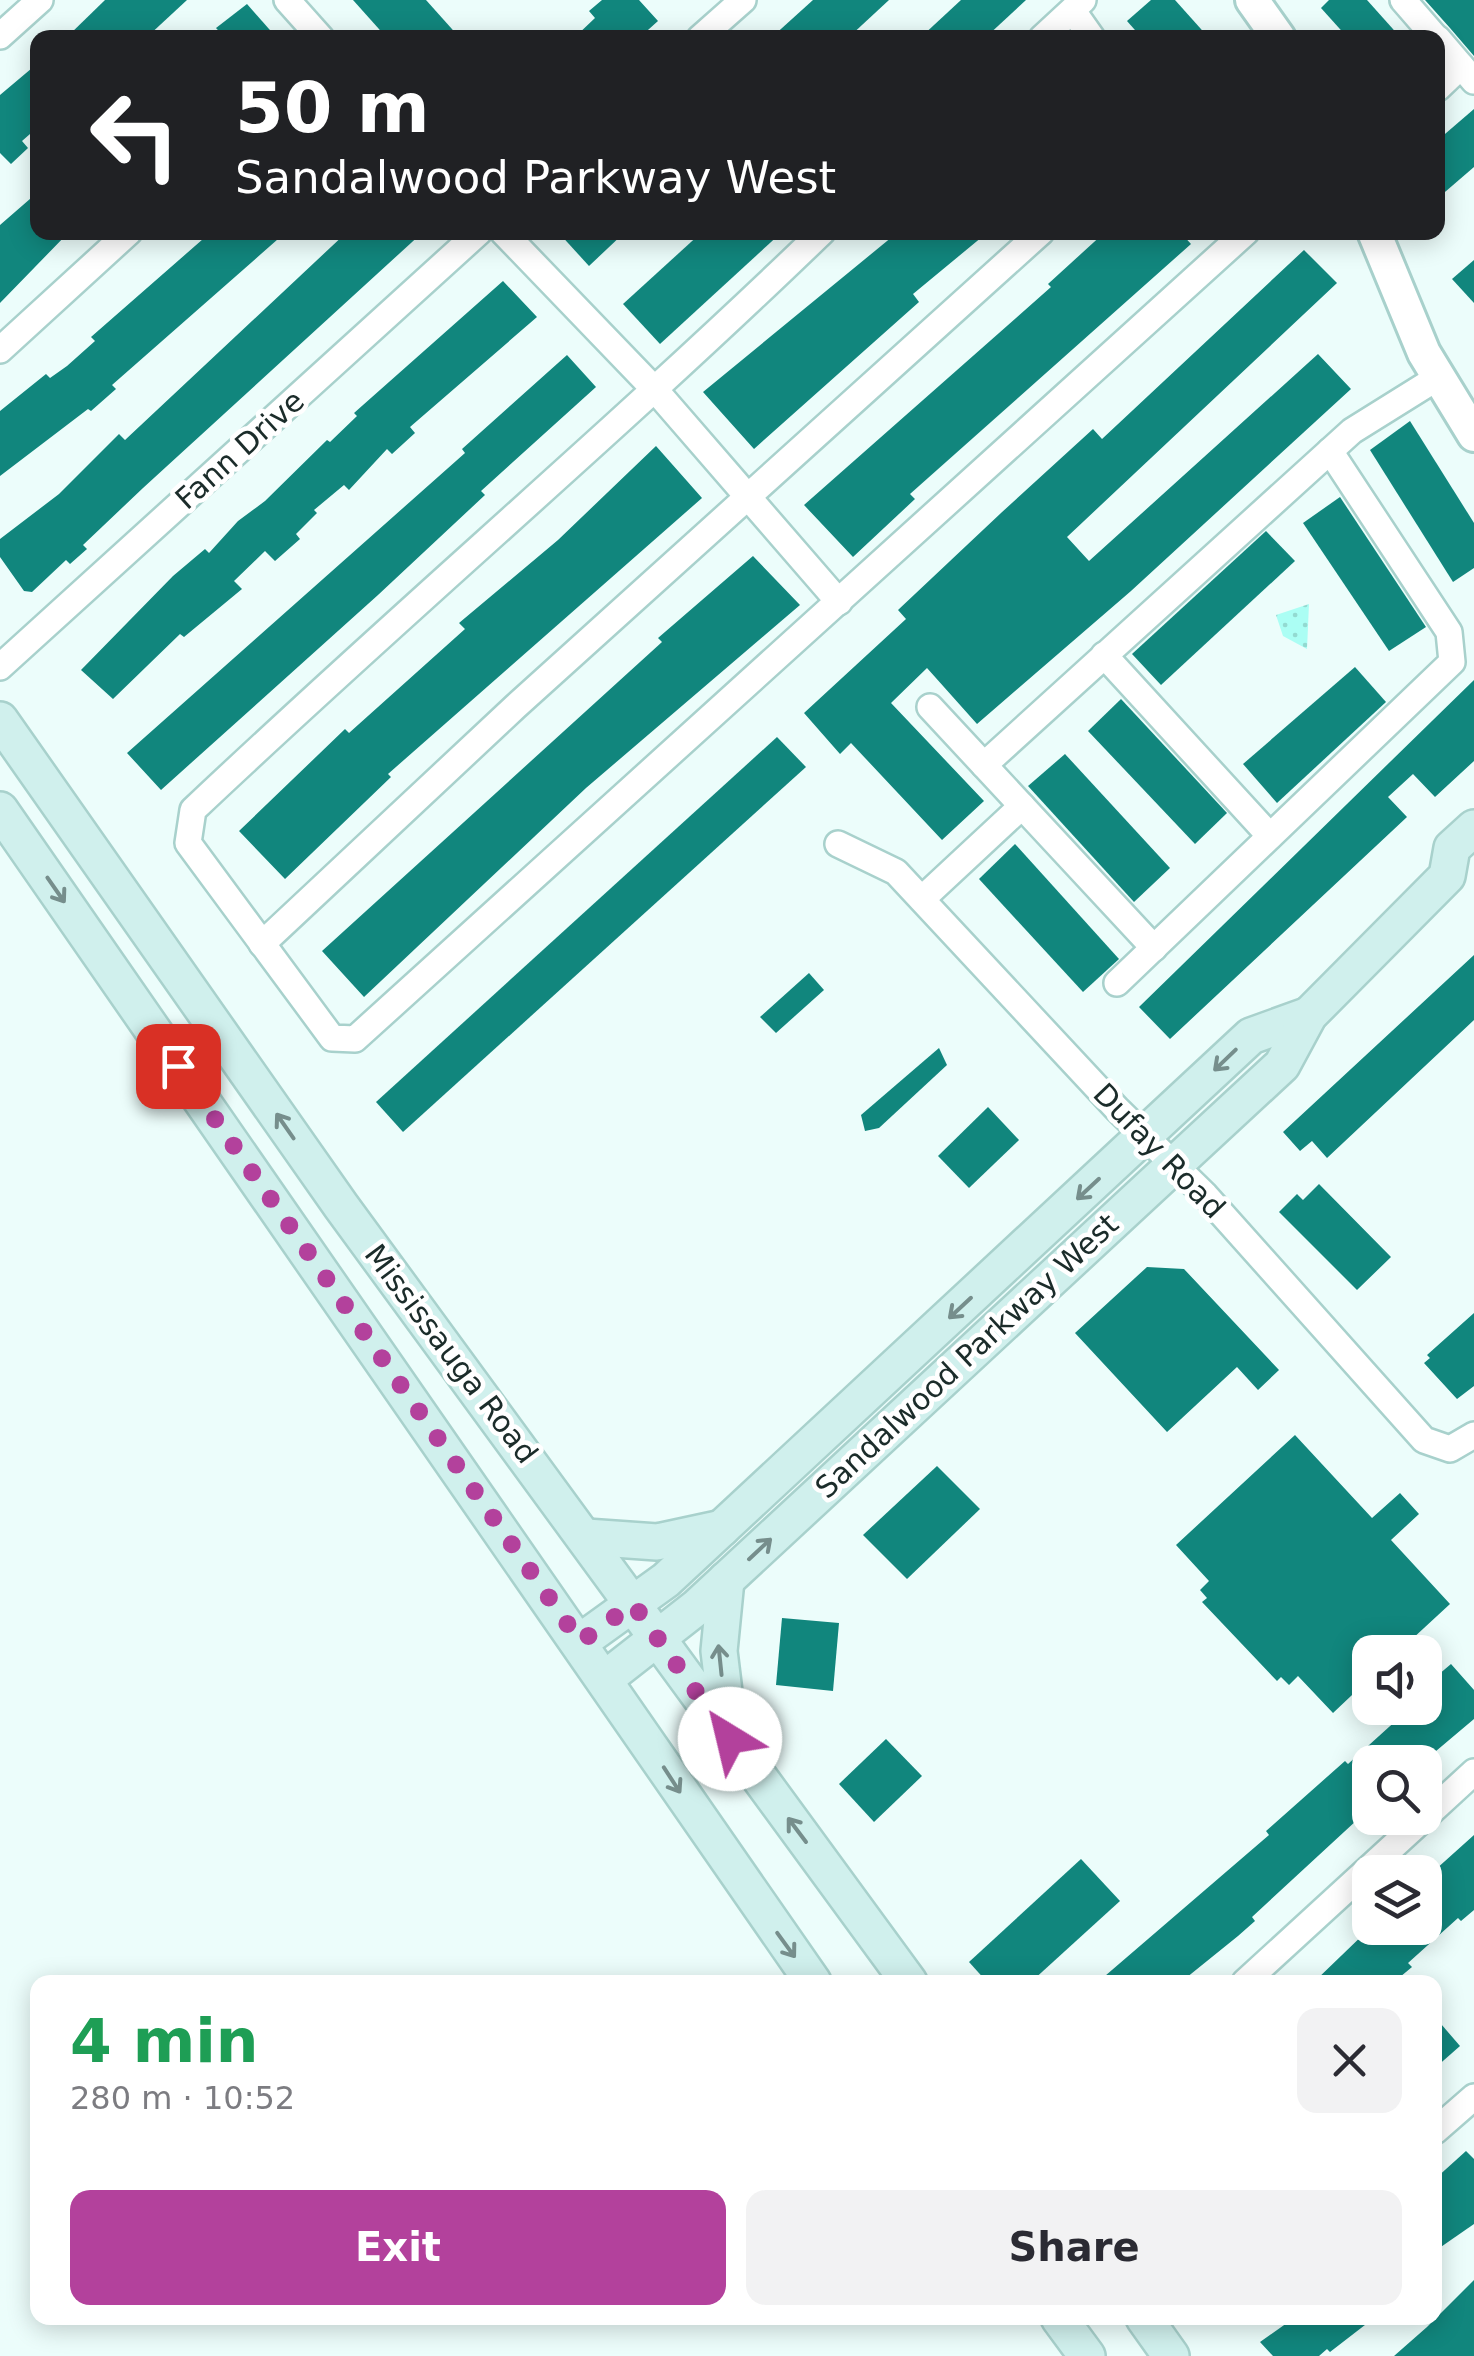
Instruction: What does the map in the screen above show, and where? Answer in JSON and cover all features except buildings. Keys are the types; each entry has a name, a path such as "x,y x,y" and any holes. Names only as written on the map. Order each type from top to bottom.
{"main road":[{"name":"Mississauga Road","path":"0,720 341,1206 903,1975"},
{"name":"Mississauga Road","path":"0,810 580,1642 717,1850 809,1975"},
{"name":"Sandalwood Parkway West","path":"605,1680 726,1580 1282,1065 1310,1015 1461,878 1452,848 1474,828"},
{"name":"Sandalwood Parkway West","path":"580,1642 633,1604 722,1528 1251,1036 1310,1015"},
{"path":"586,1537 657,1542 722,1528"},
{"path":"726,1580 718,1651 730,1739"},
{"path":"1064,2325 1087,2356"},
{"path":"1149,2325 1171,2356"}],"street":[{"path":"0,36 40,0"},
{"path":"287,0 313,30"},
{"path":"709,30 743,0"},
{"path":"1252,0 1273,30"},
{"path":"1403,0 1430,30"},
{"path":"1051,30 1078,5 1089,30"},
{"path":"1445,47 1468,74 1445,85"},
{"path":"0,350 120,240"},
{"name":"Fann Drive","path":"0,667 470,240"},
{"path":"510,240 657,392 839,602"},
{"path":"814,240 657,392 383,631 193,810 188,843 332,1038 355,1038 839,602 1232,240"},
{"path":"262,944 1031,240"},
{"path":"1377,240 1437,378 1474,436"},
{"path":"984,765 1352,431 1437,378"},
{"path":"1117,983 1452,662 1449,632 1330,451"},
{"path":"1104,656 1270,836"},
{"path":"930,707 1154,948"},
{"path":"922,899 1022,806"},
{"name":"Dufay Road","path":"838,844 896,872 1173,1164 1424,1440 1450,1449 1474,1435"},
{"path":"1442,1801 1474,1772"},
{"path":"1252,1975 1405,1835"},
{"path":"1442,2125 1474,2097"}],"shaded area":[{"path":"1309,604 1307,649 1283,636 1276,615"}],"route":[{"path":"178,1066 580,1642 633,1604 730,1739"}]}
